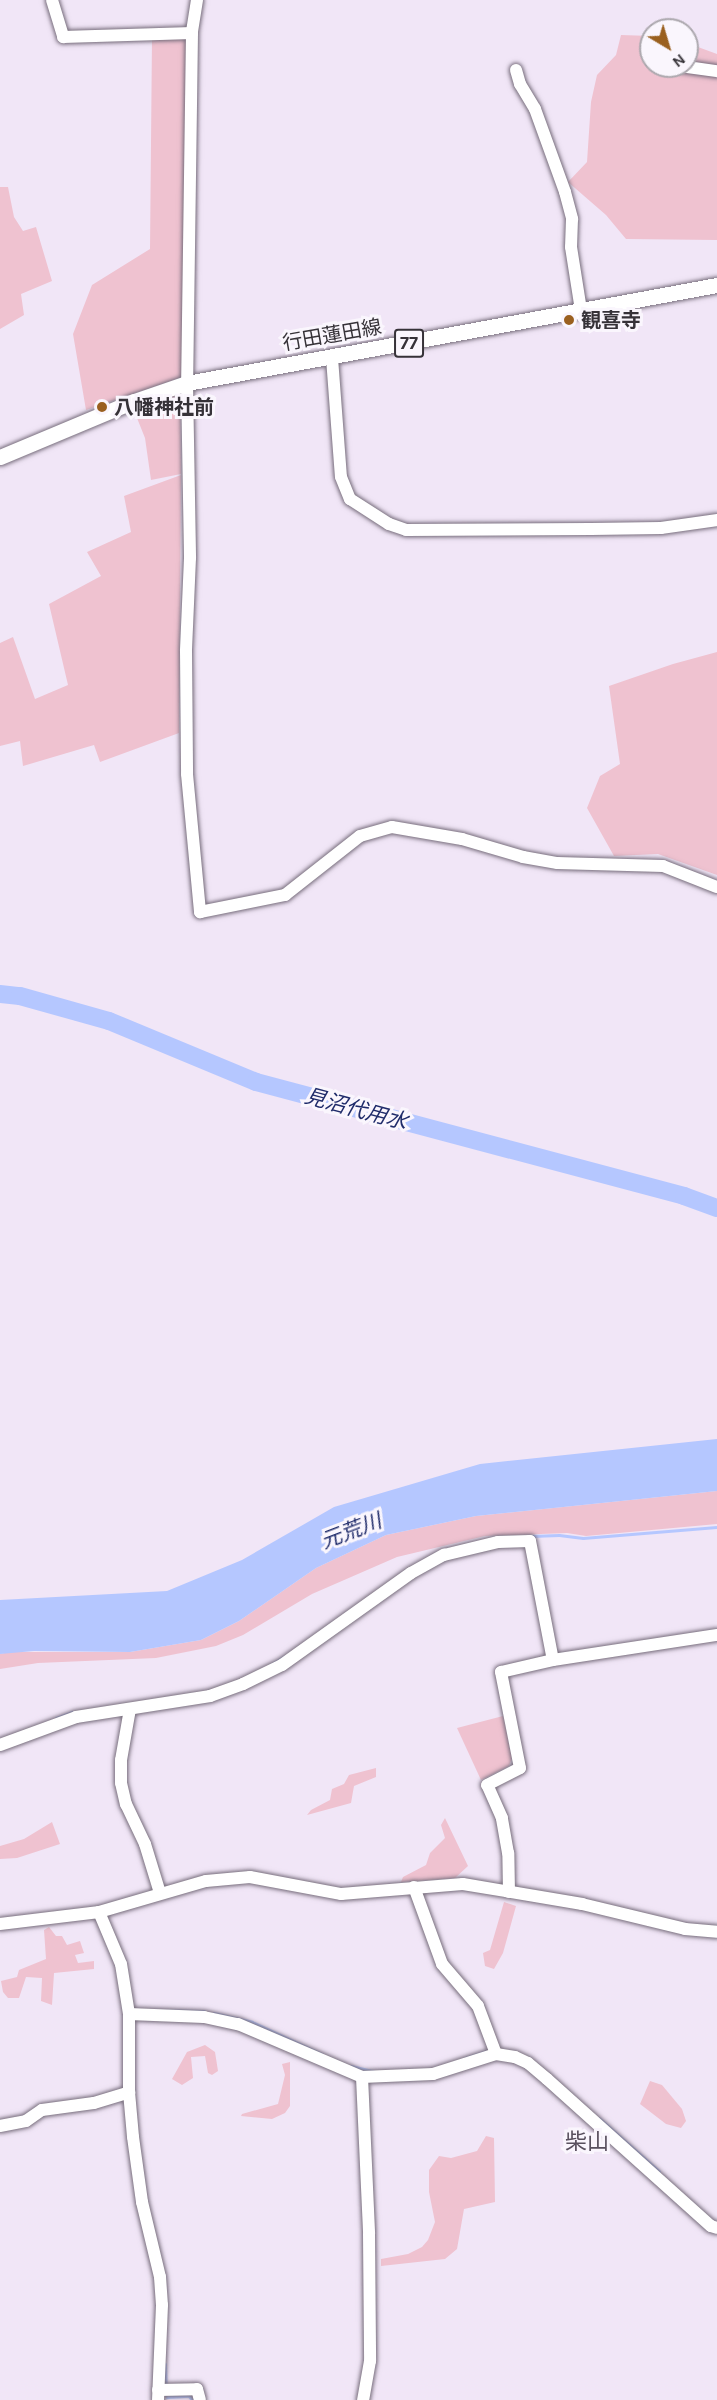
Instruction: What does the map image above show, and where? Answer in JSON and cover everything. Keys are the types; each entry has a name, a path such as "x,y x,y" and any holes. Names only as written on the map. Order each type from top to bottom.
{"main road":[{"name":"行田蓮田線","path":"0,457 134,400 187,382 332,358 717,285"}],"street":[{"path":"52,0 63,37 192,33"},
{"path":"197,0 192,33 187,382 190,558 186,651 187,774 200,912 285,895 360,836 392,827 462,839 523,857 557,863 663,866 717,887"},
{"path":"699,69 717,71"},
{"path":"516,70 520,84 535,109 565,192 572,219 571,247 581,310"},
{"path":"332,358 341,477 350,499 388,524 406,530 591,529 661,528 717,520"},
{"path":"0,1746 75,1717 210,1696 243,1684 282,1665 411,1573 444,1555 498,1542 530,1541 553,1660"},
{"path":"509,1892 508,1853 501,1818 487,1785 520,1768 501,1672 553,1660 717,1635"},
{"path":"130,1709 121,1760 121,1783 126,1804 145,1844 160,1893"},
{"path":"0,1924 99,1912 206,1881 250,1877 341,1893 463,1884 582,1904 685,1929 717,1932"},
{"path":"414,1887 442,1964 478,2006 496,2054"},
{"path":"99,1912 121,1964 129,2014 129,2092 142,2202 160,2277 162,2305 158,2395 197,2389 200,2400"},
{"path":"129,2014 204,2017 238,2024 362,2077 433,2074 496,2054 515,2057 528,2063 592,2117 717,2229"},
{"path":"362,2077 369,2234 370,2361 363,2400"},
{"path":"0,2126 26,2121 42,2110 94,2103 129,2092"}],"shaded area":[{"path":"621,35 639,36 639,78 699,78 699,47 717,54 717,240 626,239 606,215 568,182 587,162 591,102 597,75 616,55"},
{"path":"152,37 188,38 182,377 86,410 73,334 92,285 150,249"},
{"path":"0,187 8,187 14,217 23,231 36,227 52,281 21,294 24,315 0,329"},
{"path":"180,392 181,474 151,480 145,438 133,408"},
{"path":"181,475 179,733 100,762 94,745 23,766 20,741 0,746 0,643 13,637 35,699 68,685 49,604 101,576 87,552 131,532 124,496"},
{"path":"717,652 717,875 658,854 614,856 587,808 600,776 620,764 609,686"},
{"path":"717,1491 717,1524 586,1536 567,1533 485,1536 397,1557 312,1594 243,1635 216,1646 156,1658 38,1663 0,1669 0,1654 9,1652 130,1652 201,1640 239,1621 316,1568 386,1535 476,1516"},
{"path":"503,1716 512,1758 509,1766 481,1780 457,1728"},
{"path":"376,1768 376,1777 354,1786 351,1803 307,1815 311,1810 330,1800 332,1789 344,1784 349,1775"},
{"path":"445,1818 468,1866 455,1878 401,1882 403,1877 426,1865 430,1853 445,1838 441,1825"},
{"path":"52,1822 60,1844 17,1858 0,1859 0,1846 24,1839"},
{"path":"504,1902 516,1906 503,1953 494,1969 485,1966 483,1953 490,1950"},
{"path":"49,1927 56,1936 62,1936 67,1945 80,1941 84,1953 75,1955 78,1963 94,1961 94,1969 54,1973 52,2005 41,2001 42,1978 26,1977 19,1998 8,1998 3,1992 1,1981 17,1977 19,1970 46,1959 44,1930"},
{"path":"205,2045 215,2052 218,2071 212,2075 208,2073 205,2056 191,2057 193,2078 182,2085 172,2079 187,2052"},
{"path":"290,2062 290,2106 285,2113 272,2119 241,2116 278,2104 285,2075 282,2064"},
{"path":"650,2081 662,2085 682,2109 686,2121 681,2128 666,2124 640,2104"},
{"path":"486,2136 494,2138 495,2202 464,2209 457,2249 445,2259 381,2266 381,2259 408,2254 422,2247 428,2240 435,2222 429,2192 429,2170 439,2156 451,2158 477,2151"}],"water":[{"name":"元荒川","path":"717,1439 717,1491 476,1516 386,1535 316,1568 239,1621 201,1640 130,1652 34,1651 0,1654 0,1600 167,1591 242,1560 334,1507 480,1464"}],"waterway":[{"name":"見沼代用水","path":"0,994 20,996 109,1021 256,1082 684,1196 717,1208"},
{"name":"見沼代用水","path":"256,1082 684,1196 717,1208"},
{"path":"531,1536 559,1535 583,1538 717,1527"},
{"path":"270,1665 285,1656"},
{"path":"56,1718 72,1712"},
{"path":"137,2010 204,2011"},
{"path":"214,2013 252,2022 322,2054"},
{"path":"465,2058 487,2051"},
{"path":"351,2066 373,2071"},
{"path":"599,2118 659,2171"},
{"path":"165,2364 166,2387"},
{"path":"167,2394 167,2397 189,2396 192,2400"}],"place":[{"name":"観喜寺","path":"569,320"},
{"name":"八幡神社前","path":"102,407"}],"district":[{"name":"柴山","path":"587,2143"}]}
